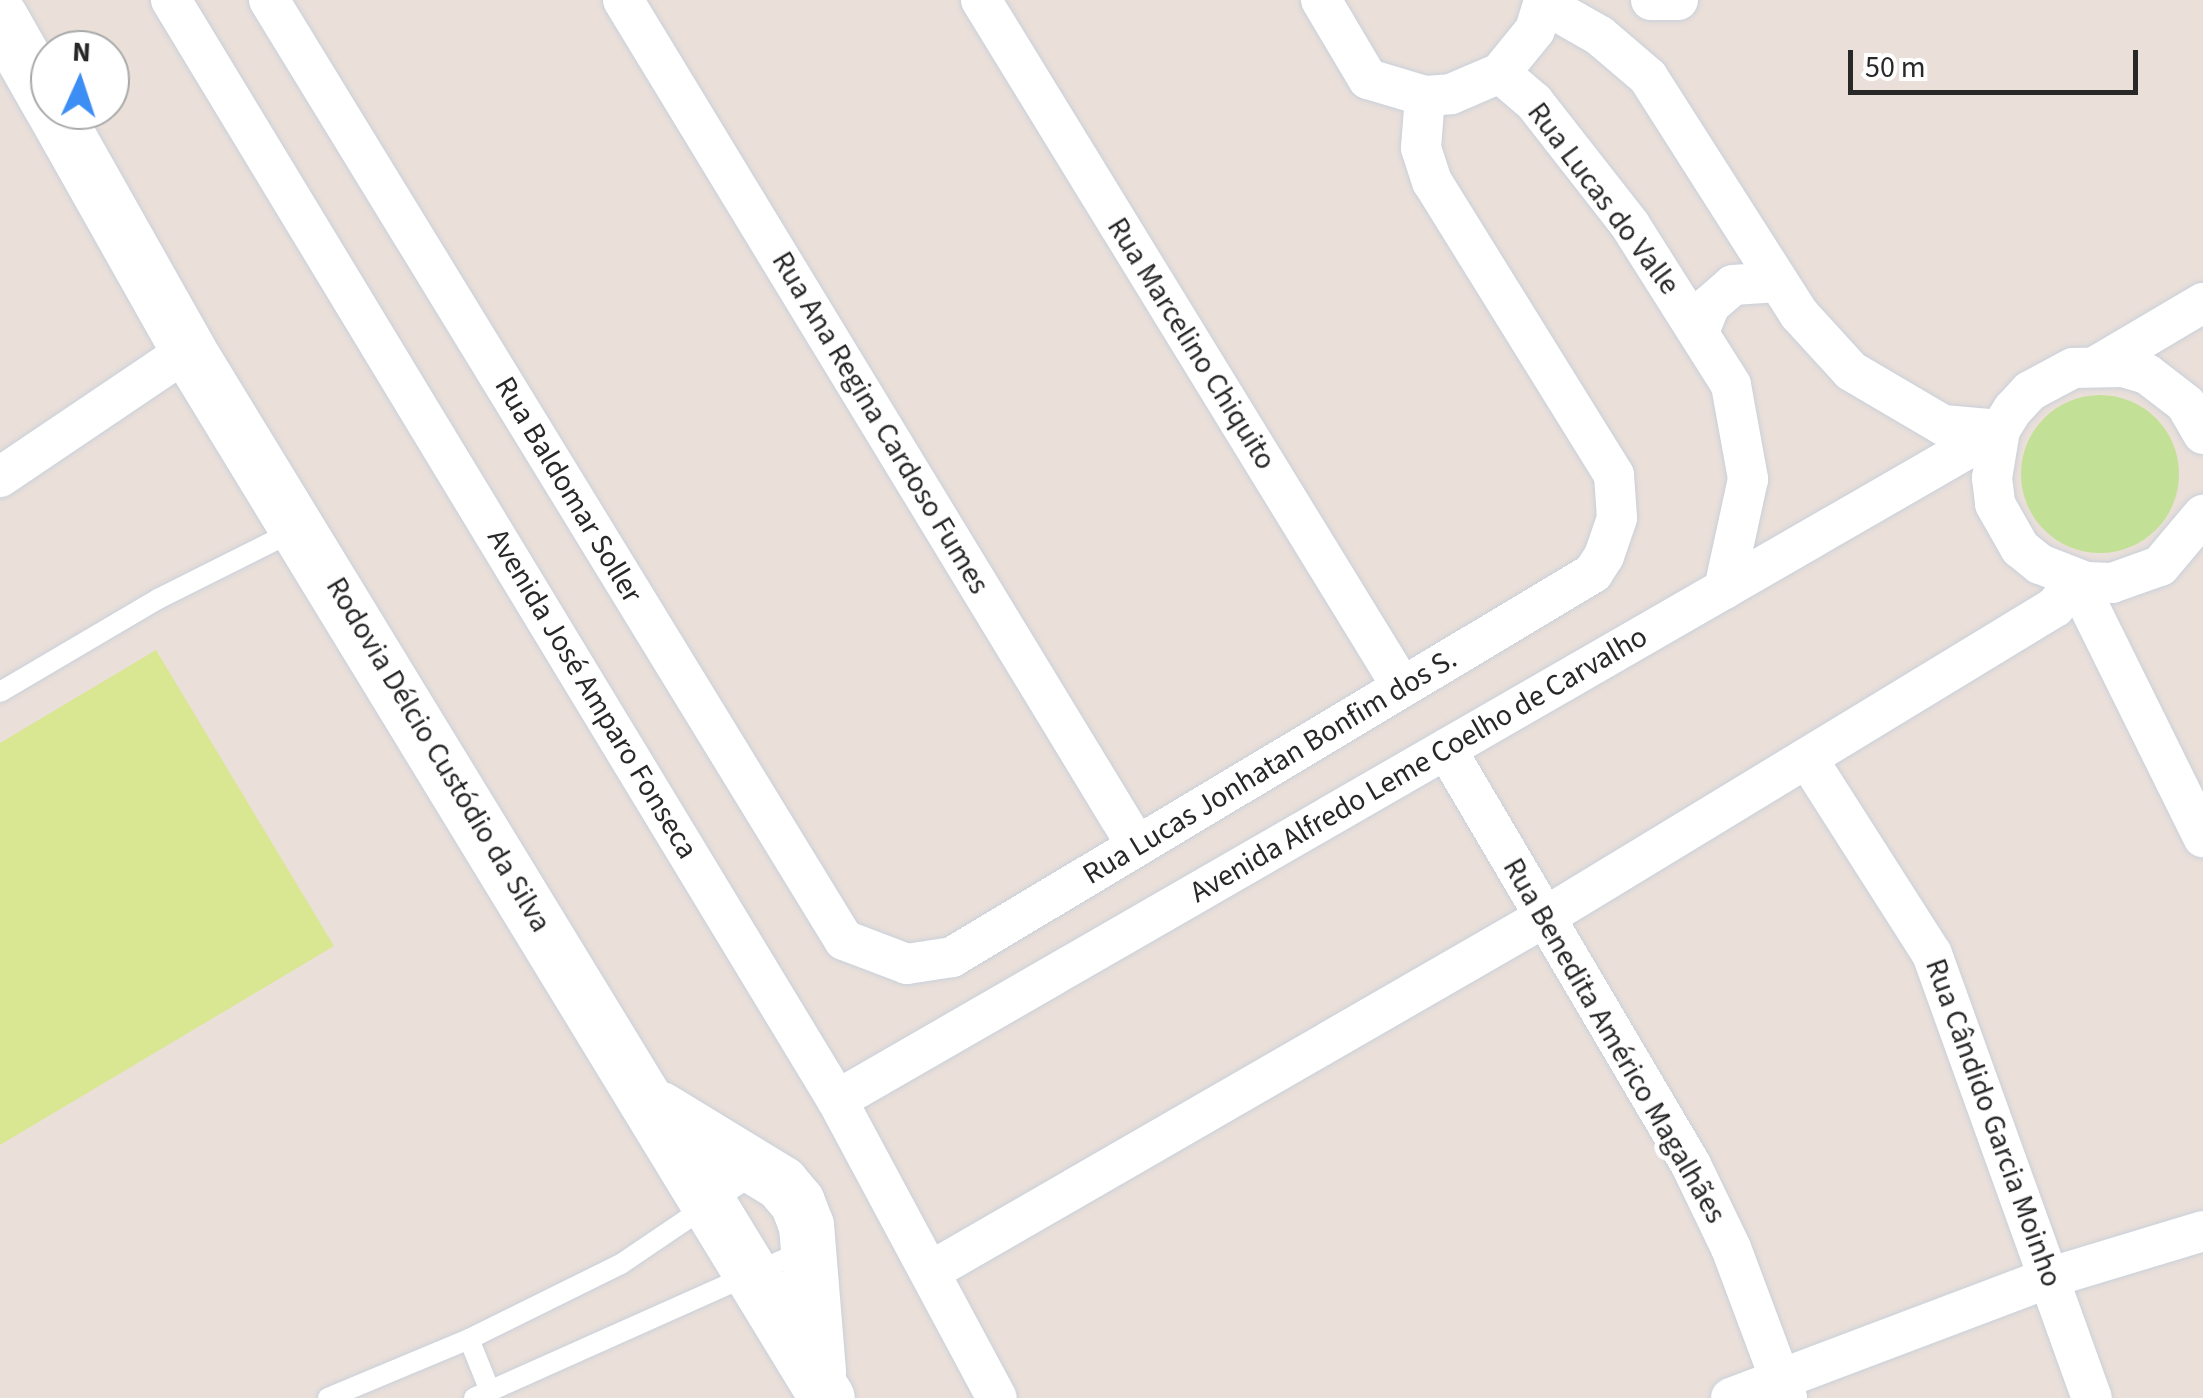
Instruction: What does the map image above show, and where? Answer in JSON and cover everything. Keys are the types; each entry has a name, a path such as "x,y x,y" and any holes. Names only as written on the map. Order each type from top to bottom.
{"main road":[{"name":"Rodovia Délcio Custódio da Silva","path":"0,16 30,70"},
{"name":"Rodovia Délcio Custódio da Silva","path":"63,130 188,350 300,528 823,1392"},
{"path":"648,1101 759,1171 797,1202 807,1249 823,1392"}],"street":[{"name":"Avenida José Amparo Fonseca","path":"172,0 838,1100 997,1398"},
{"name":"Rua Baldomar Soller","path":"269,0 844,940 885,960"},
{"name":"Rua Ana Regina Cardoso Fumes","path":"623,0 1137,846"},
{"name":"Rua Marcelino Chiquito","path":"981,0 1402,687"},
{"path":"1321,0 1368,79 1425,96 1451,94 1500,73 1535,30 1544,2 1600,36 1648,78 1778,282 1823,344 1880,392 1942,425 2000,430"},
{"path":"1651,0 1678,0"},
{"name":"Rua Lucas do Valle","path":"1500,73 1534,102 1630,225 1731,385 1746,447 1745,512 1724,589"},
{"name":"Rua Lucas Jonhatan Bonfim dos S.","path":"885,960 952,958 1593,573 1617,518 1606,454 1432,182 1421,148 1425,96"},
{"name":"Rua Lucas do Valle","path":"1700,332 1710,304 1733,284 1778,282"},
{"path":"2098,364 2203,303"},
{"path":"0,477 188,350"},
{"path":"2203,434 2168,387 2123,366 2098,364 2074,368 2030,390 2000,430 1992,478 2006,527 2040,564 2076,580 2112,583 2160,566 2203,514"},
{"name":"Avenida Alfredo Leme Coelho de Carvalho","path":"838,1100 2000,430"},
{"path":"931,1270 1544,917 2055,607 2076,580"},
{"path":"2076,580 2203,836"},
{"name":"Rua Benedita Américo Magalhães","path":"1446,749 1692,1165 1784,1389"},
{"name":"Rua Cândido Garcia Moinho","path":"1807,758 1932,954 2092,1398"},
{"path":"1731,1398 1784,1389 2051,1277 2203,1231"}],"lane":[{"path":"0,692 158,599 300,528"},
{"path":"328,1398 469,1339 621,1264 709,1201 759,1171"},
{"path":"469,1339 482,1394 755,1276 807,1249"}],"green space":[{"path":"2100,395 2130,401 2156,418 2173,444 2179,474 2173,504 2156,530 2130,547 2100,553 2070,547 2044,530 2027,504 2021,474 2027,444 2044,418 2070,401"},
{"path":"156,650 334,946 0,1145 0,743"}]}
